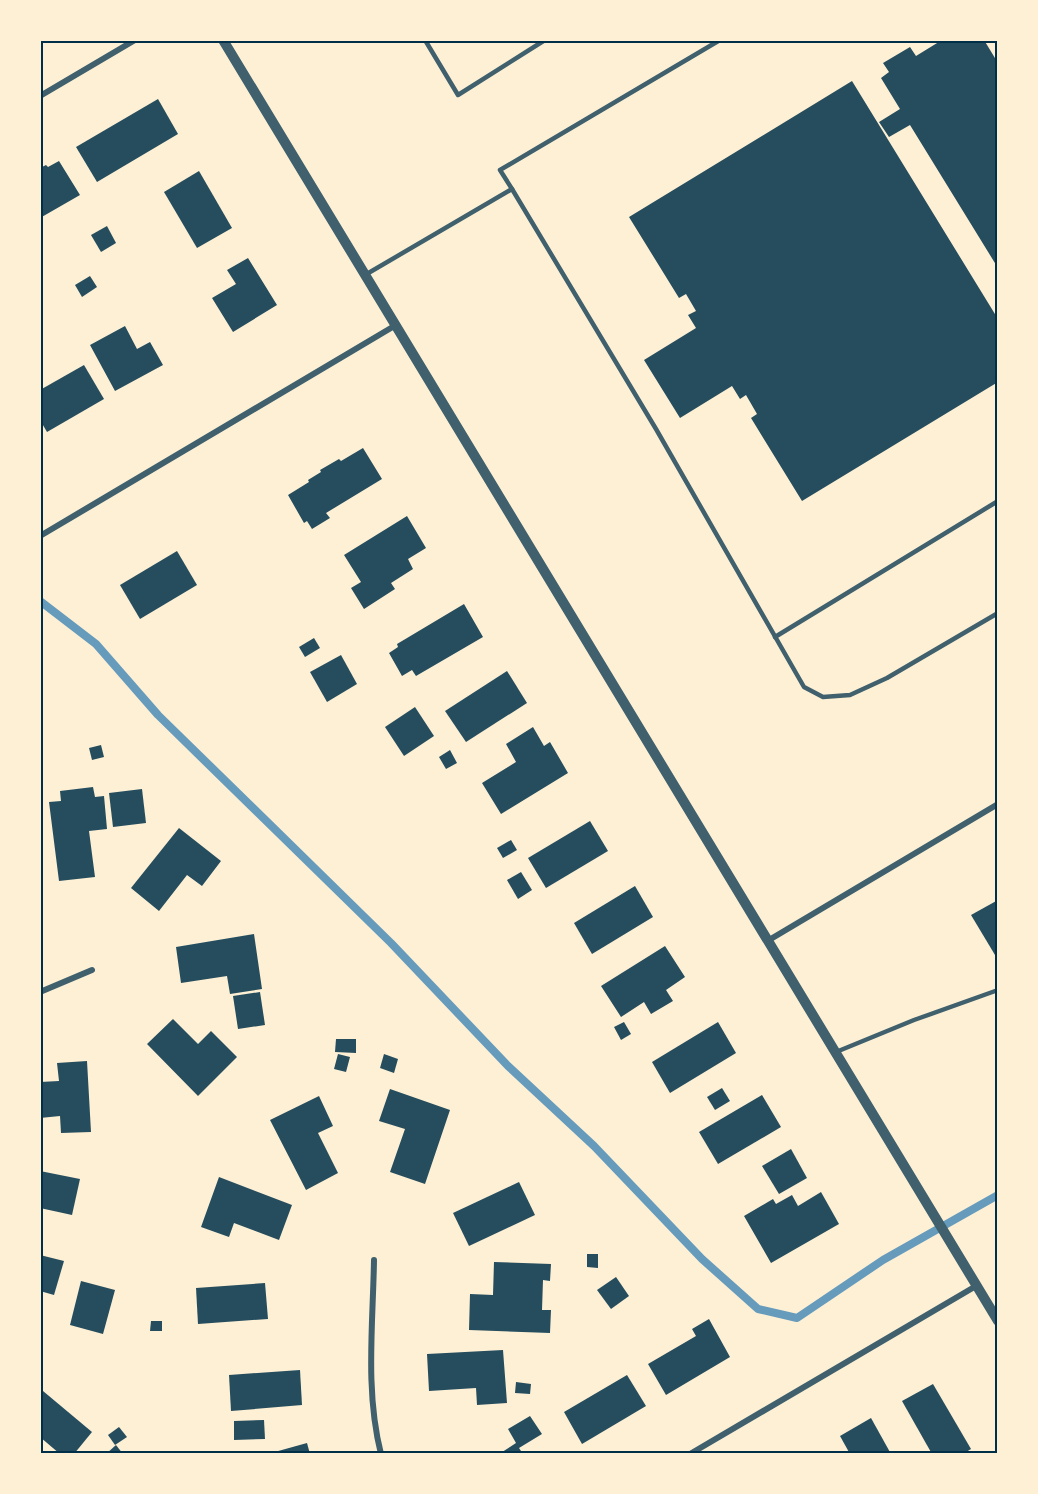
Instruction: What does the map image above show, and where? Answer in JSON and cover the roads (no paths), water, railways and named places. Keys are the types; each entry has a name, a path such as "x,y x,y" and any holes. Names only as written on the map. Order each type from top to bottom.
{"street":[{"path":"40,96 135,40"},
{"path":"223,40 998,1321"},
{"path":"40,536 396,324"},
{"path":"769,940 998,804"},
{"path":"40,992 92,970"},
{"path":"374,1260 372,1402 381,1454"},
{"path":"690,1454 976,1286"}],"lane":[{"path":"425,40 458,95 545,40"},
{"path":"720,40 500,170 656,429 804,687 823,697 850,695 887,678 998,613"},
{"path":"365,274 512,189"},
{"path":"775,637 998,501"},
{"path":"836,1052 914,1020 998,990"}],"waterway":[{"path":"40,601 96,644 158,715 391,943 508,1066 594,1146 702,1259 758,1309 797,1318 883,1260 998,1195"}]}
